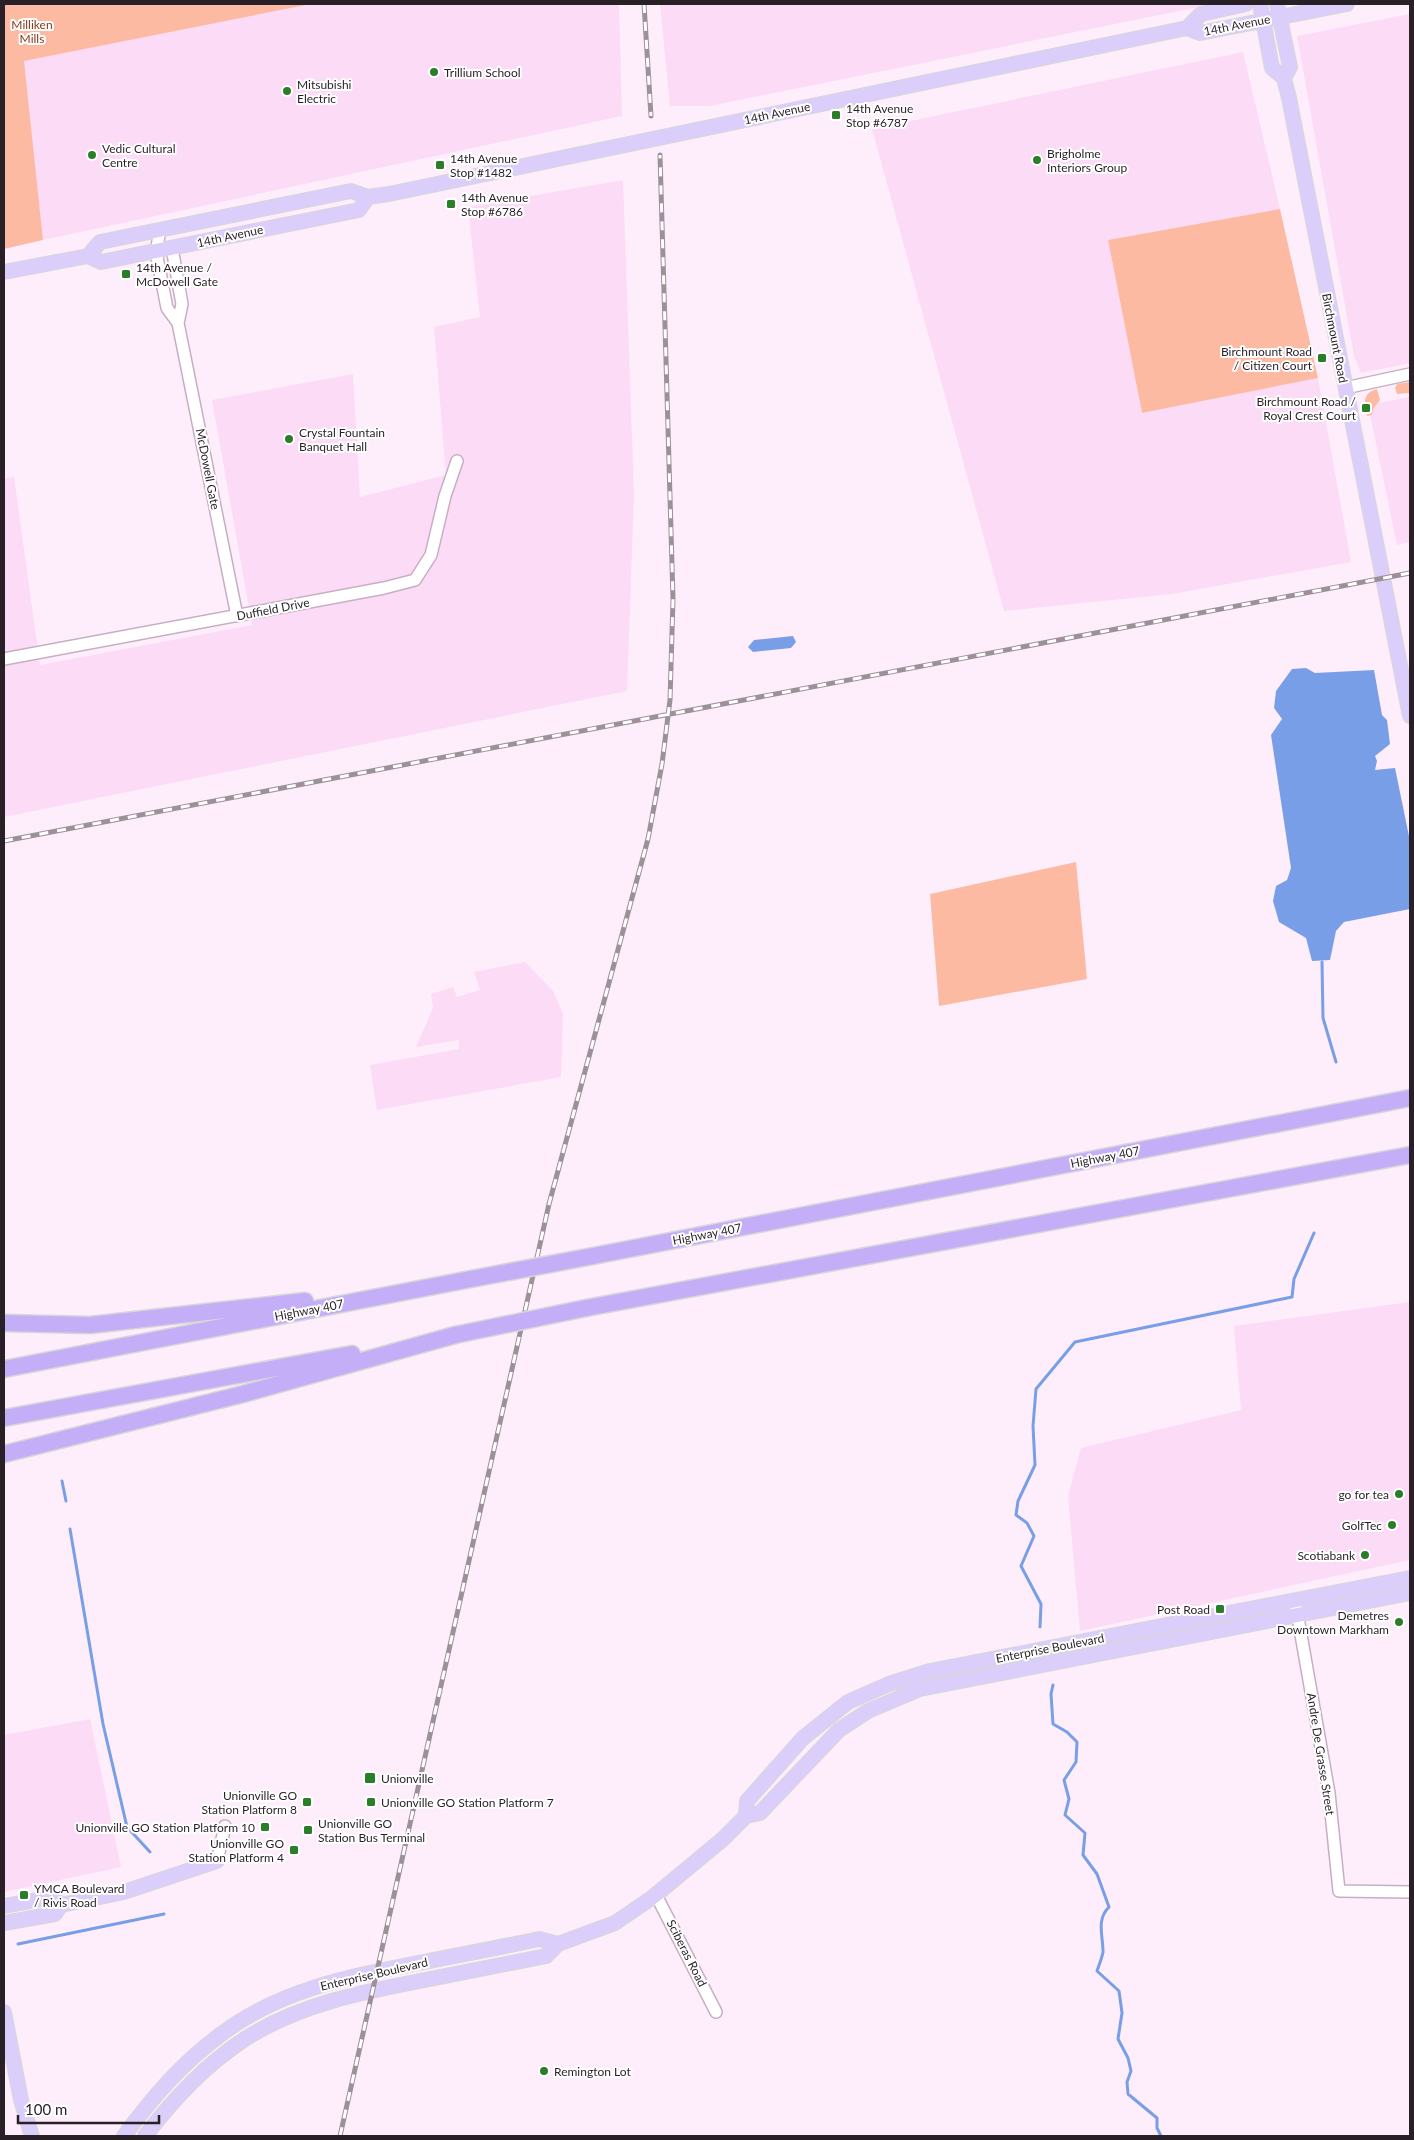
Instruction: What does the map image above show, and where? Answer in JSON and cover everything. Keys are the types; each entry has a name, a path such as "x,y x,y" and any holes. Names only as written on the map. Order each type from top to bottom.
{"highway":[{"name":"Highway 407","path":"4,1370 1410,1098"},
{"path":"4,1418 455,1335 586,1308 1410,1154"},
{"path":"4,1323 90,1325 248,1308 471,1279"},
{"path":"4,1454 242,1394 455,1335"}],"main road":[{"name":"14th Avenue","path":"1187,28 1201,14 1246,4"},
{"name":"Birchmount Road","path":"1260,4 1272,68 1284,78"},
{"name":"14th Avenue","path":"88,256 100,242 351,191 368,198 1187,28 1200,33 1262,20 1278,10 1347,4"},
{"name":"Birchmount Road","path":"1278,10 1290,66 1284,78 1410,716"},
{"name":"14th Avenue","path":"4,272 88,256 101,262 156,252 359,210 368,198"},
{"name":"Enterprise Boulevard","path":"746,1816 747,1800 803,1738 848,1702 889,1684 930,1672 1410,1578"},
{"name":"Enterprise Boulevard","path":"145,2136 184,2088 204,2070 245,2039 305,2009 347,1996 546,1956 558,1944 615,1923 656,1895 723,1839 746,1816 760,1813 839,1730 868,1711 920,1689 1298,1617 1410,1593"},
{"path":"4,1923 54,1914 61,1905 124,1892 217,1861"},
{"path":"4,1906 52,1897 61,1905"},
{"name":"Enterprise Boulevard","path":"124,2136 165,2084 202,2049 243,2019 293,1994 334,1980 539,1939 558,1944"},
{"path":"4,2012 21,2100 32,2136"}],"street":[{"name":"McDowell Gate","path":"160,230 156,252 167,308 178,323"},
{"name":"McDowell Gate","path":"172,248 182,304 178,323 237,616"},
{"path":"1345,388 1410,374"},
{"name":"Duffield Drive","path":"4,659 237,616 415,580 431,555 445,496 458,461"},
{"name":"Andre De Grasse Street","path":"1295,1601 1329,1793 1340,1891 1410,1892"},
{"path":"217,1861 225,1826"},
{"name":"Sciberas Road","path":"656,1895 716,2012"}],"shaded area":[{"path":"311,4 619,4 622,116 43,240 23,61"},
{"path":"660,4 1214,4 710,106 670,106"},
{"path":"1410,14 1410,363 1361,373 1354,356 1297,36"},
{"path":"1243,52 1280,209 1108,240 1142,413 1318,378 1351,562 1172,594 1004,611 872,129"},
{"path":"623,180 634,494 627,691 4,817 4,479 14,477 40,665 252,625 212,400 353,374 360,497 446,475 434,327 480,317 468,207"},
{"path":"1410,397 1410,542 1397,545 1368,405"},
{"path":"525,962 553,991 563,1014 561,1077 377,1110 370,1065 459,1049 459,1040 416,1047 433,1008 431,994 453,987 457,997 480,990 474,972"},
{"path":"1410,1302 1410,1560 1080,1631 1068,1496 1081,1448 1241,1410 1234,1326"},
{"path":"90,1719 121,1867 4,1892 4,1735"}],"green space":[{"name":"Milliken Mills","path":"4,4 311,4 24,61 43,240 4,249"},
{"path":"1280,209 1318,378 1142,413 1108,240"},
{"path":"1410,382 1410,393 1397,394 1395,388 1397,384"},
{"path":"1377,389 1380,400 1373,409 1372,415 1367,416 1366,396"},
{"path":"1076,862 1087,979 939,1006 930,894"}],"water":[{"path":"793,636 796,642 791,648 753,652 748,647 754,640"},
{"path":"1306,668 1315,673 1374,670 1382,715 1387,720 1390,744 1375,756 1377,761 1375,770 1395,768 1410,841 1410,909 1344,922 1336,931 1330,960 1312,961 1306,938 1279,922 1273,901 1276,886 1287,880 1291,868 1271,735 1282,719 1274,708 1276,691 1292,669"}],"waterway":[{"path":"1322,962 1323,1018 1336,1062"},
{"path":"1040,1627 1041,1604 1021,1566 1034,1536 1027,1523 1016,1515 1018,1501 1035,1465 1033,1426 1036,1389 1075,1342 1292,1297 1294,1279 1314,1233"},
{"path":"62,1481 66,1501"},
{"path":"70,1529 103,1724 127,1827 150,1852"},
{"path":"1053,1685 1051,1694 1053,1724 1067,1732 1077,1742 1076,1762 1064,1780 1069,1799 1065,1815 1085,1833 1083,1855 1097,1874 1109,1907 1101,1922 1103,1952 1097,1971 1119,1991 1122,2013 1118,2039 1128,2058 1131,2071 1127,2082 1128,2094 1157,2118 1157,2128 1161,2136"},
{"path":"18,1944 164,1914"}],"railway":[{"path":"644,4 651,116"},
{"path":"340,2136 549,1204 648,839 662,764 670,700 673,599 660,155"},
{"path":"4,841 1410,573"}],"place":[{"name":"Trillium School","path":"434,72"},
{"name":"Mitsubishi Electric","path":"287,91"},
{"name":"14th Avenue Stop #6787","path":"836,115"},
{"name":"Vedic Cultural Centre","path":"92,155"},
{"name":"Brigholme Interiors Group","path":"1037,160"},
{"name":"14th Avenue Stop #1482","path":"440,165"},
{"name":"14th Avenue Stop #6786","path":"451,204"},
{"name":"14th Avenue / McDowell Gate","path":"126,274"},
{"name":"Birchmount Road / Citizen Court","path":"1322,358"},
{"name":"Birchmount Road / Royal Crest Court","path":"1366,408"},
{"name":"Crystal Fountain Banquet Hall","path":"289,439"},
{"name":"go for tea","path":"1399,1494"},
{"name":"GolfTec","path":"1392,1525"},
{"name":"Scotiabank","path":"1365,1555"},
{"name":"Post Road","path":"1220,1609"},
{"name":"Demetres Downtown Markham","path":"1399,1622"},
{"name":"Unionville","path":"370,1778"},
{"name":"Unionville GO Station Platform 8","path":"307,1802"},
{"name":"Unionville GO Station Platform 7","path":"371,1802"},
{"name":"Unionville GO Station Platform 10","path":"265,1827"},
{"name":"Unionville GO Station Bus Terminal","path":"308,1830"},
{"name":"Unionville GO Station Platform 4","path":"294,1850"},
{"name":"YMCA Boulevard / Rivis Road","path":"24,1895"},
{"name":"Remington Lot","path":"544,2071"}]}
